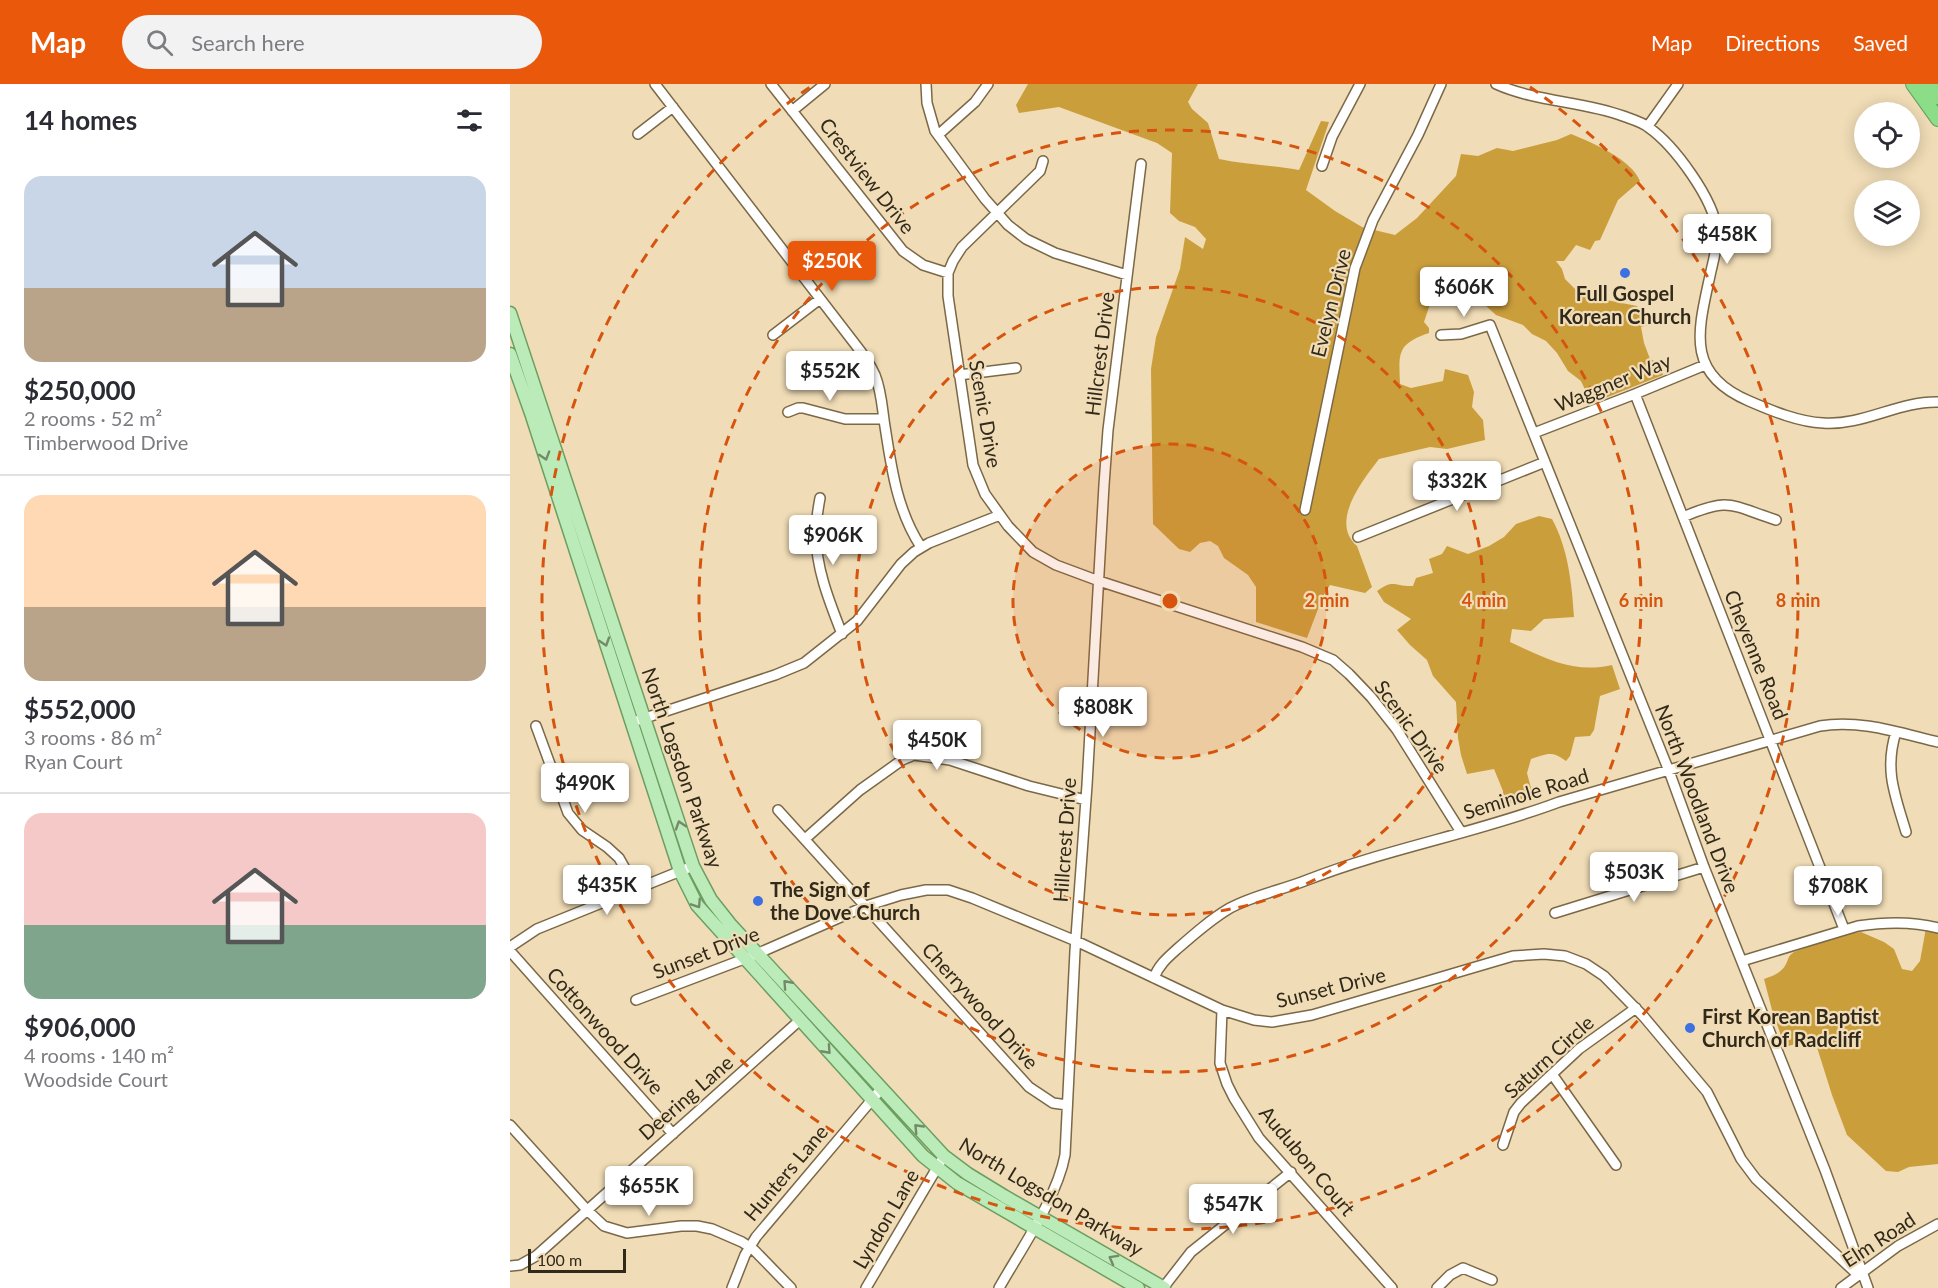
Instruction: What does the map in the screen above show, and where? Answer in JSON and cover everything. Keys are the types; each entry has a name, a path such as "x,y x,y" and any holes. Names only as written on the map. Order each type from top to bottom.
{"highway":[{"path":"1913,84 1938,119"},
{"path":"1929,84 1938,97"}],"main road":[{"name":"North Logsdon Parkway","path":"510,313 693,866 711,900 944,1156 1037,1222 1138,1288"},
{"path":"510,355 524,354"},
{"name":"North Logsdon Parkway","path":"510,355 531,412 680,871 696,904 936,1168 957,1183 1164,1288"}],"street":[{"path":"655,84 869,365 879,387 898,499 921,547"},
{"name":"Crestview Drive","path":"771,84 903,251 916,261 948,273"},
{"path":"792,111 825,84"},
{"path":"926,84 930,113 938,135 996,213 1017,232 1036,244 1064,257 1127,275"},
{"path":"938,135 975,102 988,84"},
{"path":"1322,166 1332,137 1360,84"},
{"name":"Evelyn Drive","path":"1305,510 1355,268 1373,220 1418,135 1440,84"},
{"path":"1496,84 1528,95 1587,105 1616,113 1648,126 1673,151 1698,184 1712,206 1717,244 1700,335 1705,365 1719,382 1742,398 1794,417 1821,423 1857,420 1912,403 1938,402"},
{"path":"1648,126 1678,84"},
{"path":"638,134 674,107"},
{"path":"948,273 957,253 1040,171 1043,161"},
{"name":"Hillcrest Drive","path":"999,1288 1037,1222 1063,1165 1108,430 1141,164"},
{"name":"Scenic Drive","path":"948,273 948,296 976,475 985,494 1000,516 1026,546 1040,557 1099,581 1302,647 1332,660 1349,674 1397,730 1461,832"},
{"path":"773,335 820,299"},
{"name":"North Woodland Drive","path":"1441,335 1461,334 1490,325 1669,771 1704,867 1825,1170 1860,1273 1869,1288"},
{"name":"Waggner Way","path":"1534,433 1705,365"},
{"path":"960,375 1016,368"},
{"name":"Cheyenne Road","path":"1635,394 1844,929"},
{"path":"788,412 803,408 846,419 884,419"},
{"path":"1358,537 1545,462"},
{"path":"820,498 816,527 818,556 821,573 842,634"},
{"path":"1683,518 1710,506 1725,504 1776,520"},
{"path":"631,723 795,668 821,651 864,614 901,564 921,547 1000,516"},
{"path":"566,523 578,518"},
{"name":"Seminole Road","path":"1154,978 1158,968 1185,942 1232,908 1254,898 1348,866 1803,729 1836,724 1862,725 1938,742"},
{"path":"536,726 568,813 582,830 619,858 637,890"},
{"path":"1896,732 1890,774 1906,832"},
{"path":"805,840 860,790 902,760 915,755 950,760 1029,786 1086,800"},
{"name":"Cherrywood Drive","path":"778,810 1029,1087 1053,1103 1067,1105"},
{"path":"510,949 537,928 693,866"},
{"path":"1556,913 1704,867"},
{"name":"Sunset Drive","path":"636,1000 745,959 867,906 913,892 948,890 1076,941 1222,1010 1254,1020 1288,1020 1312,1015 1513,956 1544,954 1565,956 1586,964 1604,976 1636,1008 1707,1092 1741,1159 1756,1179 1860,1273"},
{"path":"1742,961 1844,929 1887,923 1918,924 1938,928"},
{"name":"Cottonwood Drive","path":"510,949 673,1134"},
{"name":"Saturn Circle","path":"1503,1145 1514,1112 1521,1103 1579,1049 1636,1008"},
{"name":"Audubon Court","path":"1222,1010 1221,1070 1259,1138 1392,1288"},
{"name":"Deering Lane","path":"510,1266 520,1265 536,1256 800,1020"},
{"path":"1552,1074 1616,1166"},
{"name":"Hunters Lane","path":"732,1288 749,1247 881,1089"},
{"path":"510,1125 604,1226 619,1232 635,1233 697,1226 720,1232 749,1247 791,1288"},
{"name":"Lyndon Lane","path":"866,1288 944,1156"},
{"path":"1164,1288 1191,1252 1291,1172"},
{"name":"Elm Road","path":"1841,1288 1898,1246 1938,1224"},
{"path":"1437,1288 1450,1275 1463,1269 1472,1270 1492,1280"}],"shaded area":[{"path":"1028,84 1198,84 1188,102 1192,109 1208,123 1219,159 1239,163 1299,170 1321,121 1329,122 1306,190 1362,227 1395,235 1417,218 1456,176 1461,154 1478,156 1497,148 1513,151 1557,140 1571,134 1590,142 1629,166 1640,181 1618,200 1600,240 1595,241 1590,250 1576,245 1564,261 1556,261 1565,279 1581,295 1637,306 1648,325 1641,327 1650,359 1661,364 1663,375 1600,400 1589,398 1581,381 1568,371 1546,341 1532,334 1523,325 1496,315 1465,287 1444,283 1432,298 1424,322 1429,328 1429,333 1410,341 1402,351 1399,365 1400,384 1411,388 1443,381 1445,369 1468,375 1474,392 1472,407 1483,420 1485,440 1447,449 1430,447 1379,459 1352,501 1347,513 1346,525 1349,536 1357,546 1372,587 1365,593 1330,585 1323,596 1307,638 1256,622 1256,587 1248,575 1224,558 1218,546 1210,541 1200,543 1190,552 1179,549 1153,524 1151,369 1156,337 1180,269 1185,237 1203,249 1206,239 1195,227 1179,221 1170,213 1172,153 1157,143 1059,107 1019,113 1016,105"},
{"path":"1539,516 1552,519 1562,542 1570,579 1574,617 1544,619 1531,631 1512,629 1510,642 1547,659 1572,666 1612,665 1620,689 1600,696 1594,730 1590,736 1575,737 1570,756 1566,761 1549,754 1531,759 1527,773 1532,792 1520,803 1503,803 1503,791 1494,769 1467,774 1458,738 1456,702 1433,676 1427,660 1397,630 1411,619 1384,602 1377,591 1391,584 1413,586 1416,578 1433,573 1429,559 1442,554 1447,546 1468,554 1504,537 1516,524"},
{"path":"1926,928 1938,933 1938,1164 1909,1167 1898,1172 1886,1171 1847,1135 1815,1041 1812,1039 1785,1047 1764,979 1782,970 1794,952 1842,934 1861,932 1894,949 1902,969 1912,971 1920,961"}],"place":[{"name":"Full Gospel Korean Church","path":"1625,273"},
{"name":"The Sign of the Dove Church","path":"758,901"},
{"name":"First Korean Baptist Church of Radcliff","path":"1690,1028"}]}
